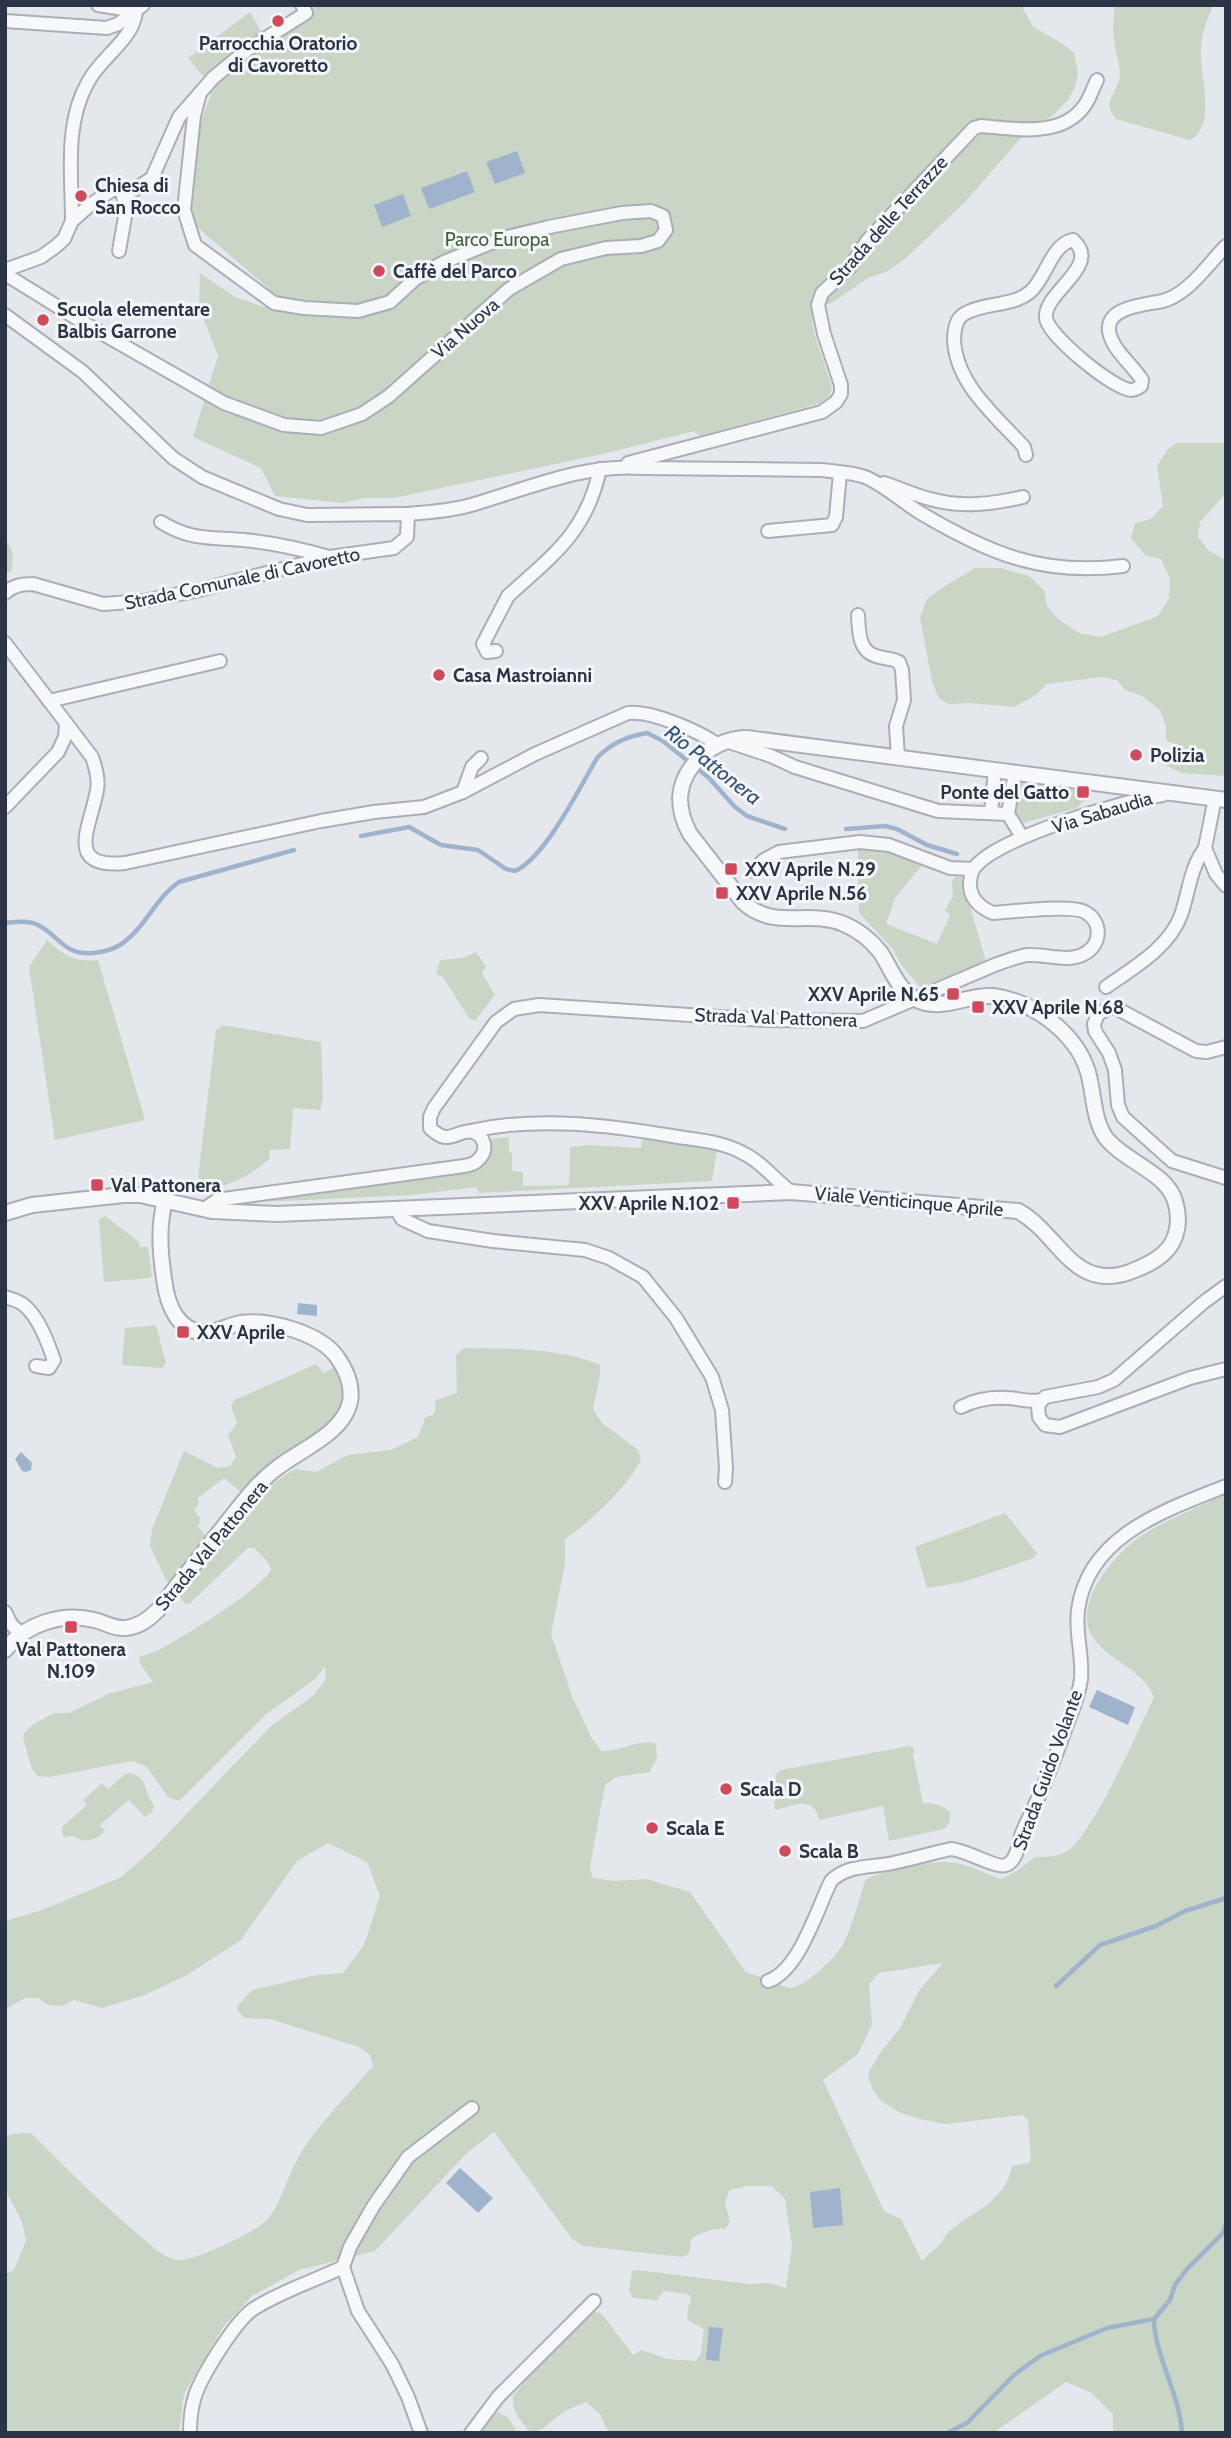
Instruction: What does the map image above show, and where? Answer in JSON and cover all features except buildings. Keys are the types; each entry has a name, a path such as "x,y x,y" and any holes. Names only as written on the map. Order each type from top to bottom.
{"street":[{"path":"98,5 140,8"},
{"path":"119,251 127,205 123,197 152,178 180,117 213,78 247,50 306,13 302,5"},
{"path":"5,21 107,28 118,24 140,8"},
{"path":"72,221 72,134 78,108 87,83 101,61 135,24 140,8"},
{"name":"Strada delle Terrazze","path":"408,514 472,505 577,473 618,466 798,420 831,408 841,394 841,385 824,334 818,305 822,293 850,267 867,241 974,128 981,126 1041,131 1059,124 1083,107 1097,80"},
{"name":"Via Nuova","path":"5,272 85,323 224,403 284,425 321,428 362,414 389,396 509,289 561,259 606,248 641,246 659,241 666,230 663,216 651,211 598,218 503,238 444,262 415,279 390,302 358,311 304,308 274,303 195,245 184,210 194,116 200,93"},
{"path":"5,272 41,257 55,247 64,239 72,221 112,190 134,190"},
{"path":"1026,455 1024,447 985,406 962,369 954,345 956,324 960,318 970,311 1029,293 1065,242 1073,240 1080,250 1080,262 1069,281 1048,306 1047,323 1058,340 1115,383 1134,390 1141,386 1142,380 1116,348 1109,330 1111,320 1124,310 1178,295 1226,246"},
{"name":"Strada Comunale di Cavoretto","path":"5,315 83,373 173,458 202,477 279,509 300,514 408,514 407,537 394,548 330,557 144,601 103,604 33,584 12,587 5,593"},
{"name":"Strada delle Terrazze","path":"618,466 822,470 861,475 966,538 1016,560 1066,568 1123,566"},
{"path":"496,651 487,652 483,644 502,605 508,596 558,552 576,530 593,496 600,469"},
{"path":"768,531 832,526 836,517 839,473"},
{"name":"Strada delle Terrazze","path":"875,482 932,500 951,503 985,504 1023,497"},
{"path":"161,522 176,531 199,538 292,546 330,557"},
{"path":"858,615 860,639 865,650 874,656 899,662 902,670 903,705 896,726 898,757"},
{"path":"5,643 92,757 96,768 97,790 84,840 90,856 102,864 125,863 321,821 424,807 463,792 535,754 628,713 640,713 664,720 721,743 771,756 795,767 938,811 1008,814"},
{"path":"49,701 220,661"},
{"path":"5,807 58,752 65,737 66,724"},
{"path":"915,998 897,982 873,943 852,928 825,919 763,916 743,902 690,834 684,822 680,795 690,772 700,758 721,743 735,738 747,738 1171,793"},
{"path":"463,792 472,767 481,758"},
{"path":"991,812 995,769"},
{"path":"753,871 764,860 779,852 860,842 889,845 950,868 973,869 983,859 1022,837 1008,814 1015,772"},
{"name":"Via Sabaudia","path":"1022,837 1140,798 1171,793 1220,799"},
{"path":"1106,987 1167,940 1180,916 1197,859 1205,848 1220,799"},
{"path":"1205,848 1216,874 1226,886"},
{"name":"Strada Val Pattonera","path":"547,1123 470,1131 447,1137 430,1128 433,1108 496,1022 514,1009 539,1005 765,1020 863,1021 1019,957 1082,955 1092,948 1098,939 1097,925 1083,911 1072,908 993,913 982,909 971,892 970,879 973,869"},
{"name":"Viale Venticinque Aprile","path":"5,1223 9,1211 123,1195 204,1209 277,1214 791,1192 1018,1210 1033,1221 1075,1263 1094,1276 1105,1278 1142,1267 1167,1250 1178,1226 1175,1198 1161,1181 1118,1149 1102,1131 1088,1071 1075,1047 1062,1032 1037,1012 999,997 980,996 937,1005 915,998"},
{"path":"1226,1047 1207,1052 1196,1051 1115,1008 1098,1014 1094,1024 1095,1031 1110,1053 1115,1070 1118,1105 1123,1118 1171,1161 1226,1178"},
{"name":"Viale Venticinque Aprile","path":"547,1123 609,1126 720,1145 749,1156 791,1192"},
{"path":"204,1209 216,1201 236,1197 470,1165 481,1157 485,1146 480,1136 470,1131"},
{"name":"Strada Val Pattonera","path":"5,1650 21,1634 52,1620 75,1617 118,1628 129,1628 146,1621 158,1610 246,1498 264,1480 331,1430 347,1412 351,1387 348,1375 334,1353 320,1341 291,1329 253,1322 210,1332 197,1331 177,1318 166,1295 158,1240 164,1200"},
{"path":"396,1209 402,1219 428,1231 597,1252 643,1278 676,1318 712,1377 722,1410 725,1482"},
{"path":"961,1406 1007,1398 1031,1402 1051,1395 1098,1387 1114,1380 1203,1302 1226,1286"},
{"path":"5,1297 26,1306 48,1343 54,1360 52,1366 36,1366"},
{"path":"1041,1400 1038,1409 1041,1421 1052,1427 1060,1427 1190,1378 1226,1369"},
{"name":"Strada Guido Volante","path":"768,1982 781,1976 793,1961 831,1881 842,1872 951,1849 961,1850 1000,1867 1009,1864 1014,1858 1022,1831 1051,1770 1078,1696 1082,1660 1077,1625 1078,1608 1086,1582 1111,1547 1140,1524 1171,1507 1226,1486"},
{"path":"5,1612 11,1624 21,1634"},
{"path":"421,2433 408,2397 391,2364 358,2311 342,2267 374,2205 408,2157 472,2108"},
{"path":"190,2433 191,2412 196,2395 247,2313 279,2295 342,2267"},
{"path":"471,2433 498,2397 594,2301"}],"green space":[{"name":"Parco Europa","path":"314,5 1021,5 1033,27 1074,53 1078,73 1068,100 1019,140 965,202 905,259 886,272 868,278 835,301 814,310 814,333 832,387 829,396 821,403 699,436 694,431 603,454 394,498 365,498 342,503 275,496 261,468 193,437 218,356 199,308 200,273 235,297 270,309 268,288 196,226 188,195 201,121 217,78 310,16"},
{"path":"1115,5 1213,5 1201,42 1205,113 1198,134 1189,140 1116,119 1112,112 1110,101 1120,72 1113,35"},
{"path":"250,12 265,38 204,77 188,58"},
{"path":"1177,443 1226,443 1226,493 1200,522 1198,537 1209,551 1226,560 1226,776 1182,773 1161,763 1175,742 1166,740 1166,726 1160,710 1142,696 1125,690 1117,680 1102,677 1047,684 1036,695 1014,707 948,704 938,697 932,681 920,617 927,599 975,568 1000,568 1029,576 1044,590 1047,606 1058,619 1079,633 1101,637 1158,616 1169,598 1170,579 1161,559 1146,556 1131,538 1135,523 1151,519 1163,506 1157,466 1167,450"},
{"path":"5,539 12,554 11,572 5,572"},
{"path":"1023,782 1079,789 1084,793 1085,800 1077,808 1023,823 1016,814 1014,797"},
{"path":"858,848 875,849 923,864 895,898 886,924 937,944 950,915 945,910 953,896 952,880 957,875 962,878 986,962 920,987 902,966 892,948 859,913"},
{"path":"47,940 70,957 98,960 145,1120 55,1140 29,967"},
{"path":"476,952 486,966 482,973 495,995 475,1021 469,1018 443,977 436,974 440,960 463,958"},
{"path":"223,1025 321,1042 323,1097 320,1110 293,1108 290,1149 270,1150 269,1159 255,1170 228,1184 210,1188 201,1187 198,1183 199,1169 216,1030"},
{"path":"643,1134 717,1150 712,1181 479,1193 477,1187 413,1195 262,1202 474,1170 483,1165 490,1154 488,1139 509,1137 512,1171 523,1172 523,1186 569,1185 570,1147 588,1145 641,1148"},
{"path":"105,1216 139,1242 140,1247 148,1247 152,1276 150,1278 104,1282 99,1219"},
{"path":"156,1325 166,1363 162,1368 122,1365 125,1328"},
{"path":"464,1348 533,1350 568,1355 600,1365 593,1409 602,1423 638,1450 641,1459 628,1480 608,1503 565,1539 565,1564 551,1634 572,1696 592,1739 602,1751 649,1743 656,1744 657,1758 650,1772 616,1777 605,1785 590,1867 593,1878 614,1881 646,1879 690,1892 746,1972 789,1988 811,1978 840,1950 850,1929 865,1881 870,1877 917,1865 942,1862 969,1866 1001,1879 1035,1857 1062,1854 1076,1843 1101,1805 1154,1697 1142,1679 1106,1651 1091,1634 1087,1621 1093,1592 1111,1564 1144,1534 1226,1494 1226,2433 1113,2433 1113,2414 1090,2392 1066,2382 993,2433 609,2433 600,2414 586,2402 565,2411 542,2429 531,2433 515,2410 514,2394 594,2312 601,2313 633,2355 642,2350 667,2359 696,2361 701,2353 704,2329 688,2320 691,2298 688,2294 664,2291 657,2300 633,2298 629,2291 632,2271 749,2284 767,2283 786,2288 792,2246 785,2199 772,2186 748,2186 730,2190 725,2203 730,2222 725,2229 707,2231 695,2237 691,2240 689,2254 682,2257 584,2246 572,2239 494,2132 466,2154 375,2251 299,2270 252,2296 223,2327 184,2394 179,2433 5,2433 5,2274 14,2270 26,2240 22,2222 5,2189 5,2138 11,2134 31,2133 80,2182 169,2258 183,2260 194,2257 237,2239 260,2225 277,2205 305,2146 373,2066 370,2055 359,2047 270,2019 244,2018 236,2008 252,1990 317,1975 343,1973 364,1945 380,1896 367,1862 328,1843 297,1861 241,1940 187,1975 145,1995 102,2008 74,2000 62,2006 48,2005 38,1998 25,1998 5,2009 5,1921 39,1911 120,1878 151,1851 271,1726 314,1695 326,1679 325,1667 314,1680 265,1715 179,1801 168,1797 146,1766 132,1761 49,1777 38,1776 32,1769 24,1733 54,1713 69,1713 108,1694 153,1682 139,1662 140,1657 166,1646 218,1614 252,1589 271,1569 254,1548 248,1548 190,1603 185,1604 180,1596 248,1507 278,1480 295,1469 316,1472 348,1455 391,1450 418,1437 425,1418 434,1414 436,1400 457,1393 456,1355","holes":["943,1963 920,1989 900,2028 879,2054 868,2074 872,2088 881,2101 899,2112 945,2124 1023,2115 1028,2120 1031,2159 1029,2163 1012,2166 1009,2177 997,2196 950,2230 942,2242 922,2261 901,2219 884,2211 823,2080 858,2054 872,2025 869,1984 879,1973"]},
{"path":"314,1365 324,1373 335,1367 339,1372 345,1389 341,1414 312,1441 243,1494 224,1478 198,1498 199,1504 194,1510 201,1519 198,1526 208,1539 171,1583 166,1580 150,1546 152,1529 184,1451 218,1468 230,1466 236,1457 228,1435 237,1423 231,1406 234,1400"},
{"path":"1005,1513 1037,1553 1034,1558 963,1582 927,1588 915,1547"},
{"path":"909,1746 914,1748 913,1755 923,1803 938,1805 951,1813 949,1823 944,1829 889,1841 883,1806 819,1820 813,1807 808,1804 775,1810 774,1803 778,1795 775,1775 781,1770"},
{"path":"130,1773 143,1782 154,1805 152,1812 145,1817 129,1800 100,1825 105,1831 97,1838 83,1841 74,1836 63,1837 62,1827 87,1805 83,1800 102,1783 108,1789 125,1774"},
{"path":"498,2412 508,2418 518,2433 481,2433"}],"water":[{"path":"517,151 525,173 495,184 486,162"},
{"path":"467,171 475,192 429,209 421,188"},
{"path":"403,194 411,216 382,227 374,205"},
{"path":"298,1303 317,1305 317,1316 297,1314"},
{"path":"21,1452 32,1463 31,1470 26,1472 22,1471 15,1459"},
{"path":"1097,1690 1135,1707 1128,1725 1089,1707"},
{"path":"460,2168 493,2198 478,2213 446,2183"},
{"path":"840,2188 843,2225 813,2228 810,2192"},
{"path":"709,2327 723,2328 719,2361 706,2360"}],"waterway":[{"name":"Rio Pattonera","path":"361,836 409,827 441,845 478,850 506,869 515,871 526,864 550,837 597,758 620,741 647,733 663,741 709,778 735,807 747,816 785,829"},
{"name":"Rio Pattonera","path":"846,829 885,826 897,829 927,845 957,854"},
{"name":"Rio Pattonera","path":"5,923 34,923 76,951 104,951 117,947 129,938 163,896 179,882 294,850"},
{"path":"1056,1986 1100,1945 1156,1926 1185,1911 1226,1898"},
{"path":"1182,2433 1177,2404 1155,2333 1154,2319 1170,2300 1175,2285 1187,2269 1223,2233 1226,2224"},
{"path":"947,2433 967,2423 1014,2375 1040,2356 1107,2328 1154,2319"}],"place":[{"name":"Parrocchia Oratorio di Cavoretto","path":"278,21"},
{"name":"Chiesa di San Rocco","path":"81,196"},
{"name":"Caffè del Parco","path":"379,271"},
{"name":"Scuola elementare Balbis Garrone","path":"43,320"},
{"name":"Casa Mastroianni","path":"439,675"},
{"name":"Polizia","path":"1136,755"},
{"name":"Ponte del Gatto","path":"1083,792"},
{"name":"XXV Aprile N.29","path":"731,869"},
{"name":"XXV Aprile N.56","path":"722,893"},
{"name":"XXV Aprile N.65","path":"953,994"},
{"name":"XXV Aprile N.68","path":"978,1007"},
{"name":"Val Pattonera","path":"97,1185"},
{"name":"XXV Aprile N.102","path":"733,1203"},
{"name":"XXV Aprile","path":"183,1332"},
{"name":"Val Pattonera N.109","path":"71,1627"},
{"name":"Scala D","path":"726,1789"},
{"name":"Scala E","path":"652,1828"},
{"name":"Scala B","path":"785,1851"}]}
